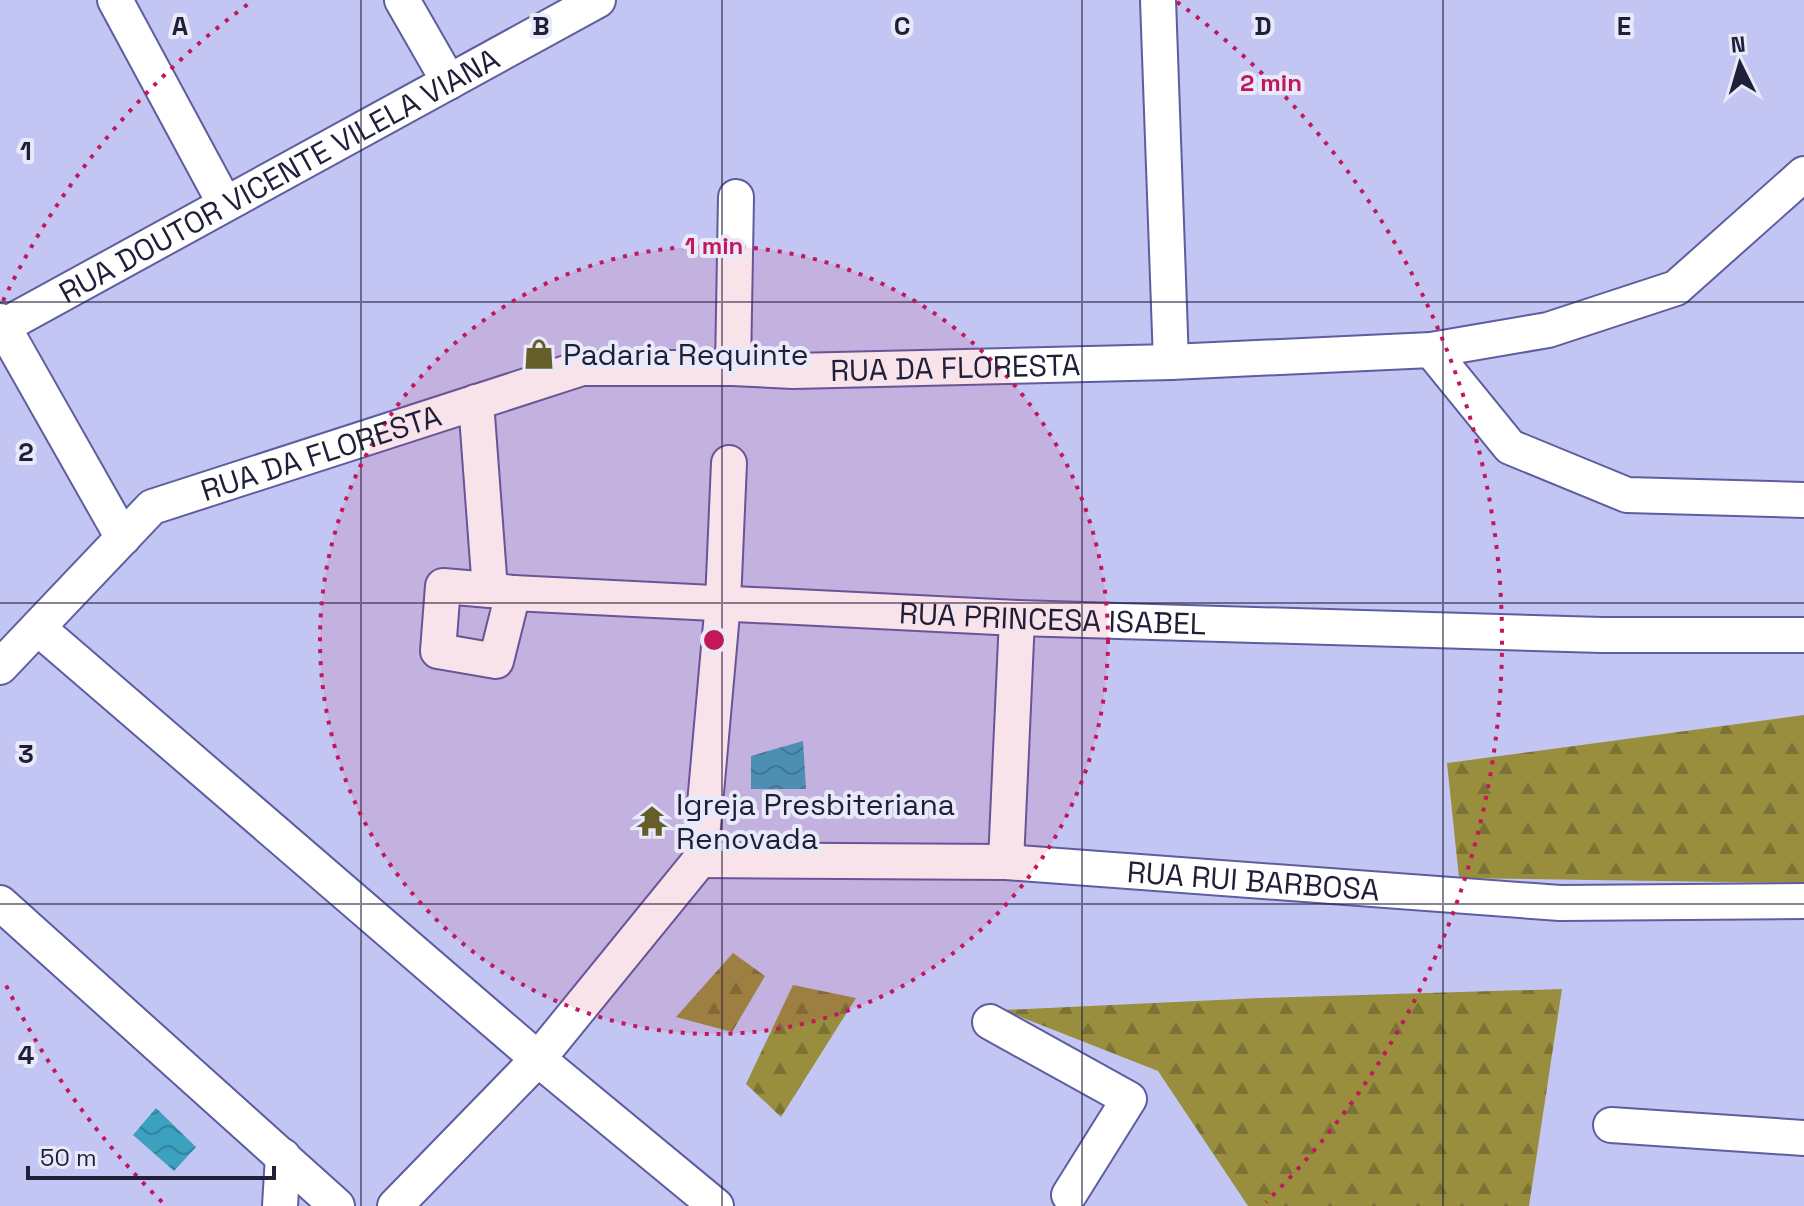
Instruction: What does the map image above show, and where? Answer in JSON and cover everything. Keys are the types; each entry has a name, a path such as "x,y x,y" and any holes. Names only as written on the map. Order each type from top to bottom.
{"street":[{"path":"115,0 225,204"},
{"path":"402,0 449,82"},
{"name":"RUA DOUTOR VICENTE VILELA VIANA","path":"1,325 598,0"},
{"path":"1158,0 1171,362"},
{"name":"RUA DA FLORESTA","path":"0,667 152,507 582,368 793,371 1171,362 1431,350 1548,330 1676,288 1804,174"},
{"path":"733,368 736,197"},
{"path":"1,325 123,538"},
{"path":"1431,350 1510,447 1627,495 1804,500"},
{"name":"RUA PRINCESA ISABEL","path":"476,402 502,592 1017,618 1602,635 1804,635"},
{"path":"395,1206 538,1059 700,860 723,602 729,463"},
{"path":"1006,862 1017,618"},
{"path":"38,628 538,1059 716,1206"},
{"name":"RUA RUI BARBOSA","path":"700,860 1006,862 1560,903 1804,901"},
{"path":"0,903 337,1206"},
{"path":"990,1022 1129,1099 1070,1202"},
{"path":"1611,1125 1804,1138"},
{"path":"280,1206 283,1156"}],"green space":[{"path":"1804,715 1804,883 1459,878 1447,763"},
{"path":"733,953 765,976 732,1032 676,1017"},
{"path":"793,985 856,998 781,1117 746,1084"},
{"path":"1562,989 1529,1206 1248,1206 1158,1071 1003,1010 1260,998"}],"water":[{"path":"803,741 806,789 751,789 751,756"},
{"path":"156,1108 196,1147 174,1171 133,1135"}],"place":[{"name":"Padaria Requinte","path":"539,354"},
{"name":"Igreja Presbiteriana Renovada","path":"652,821"}]}
